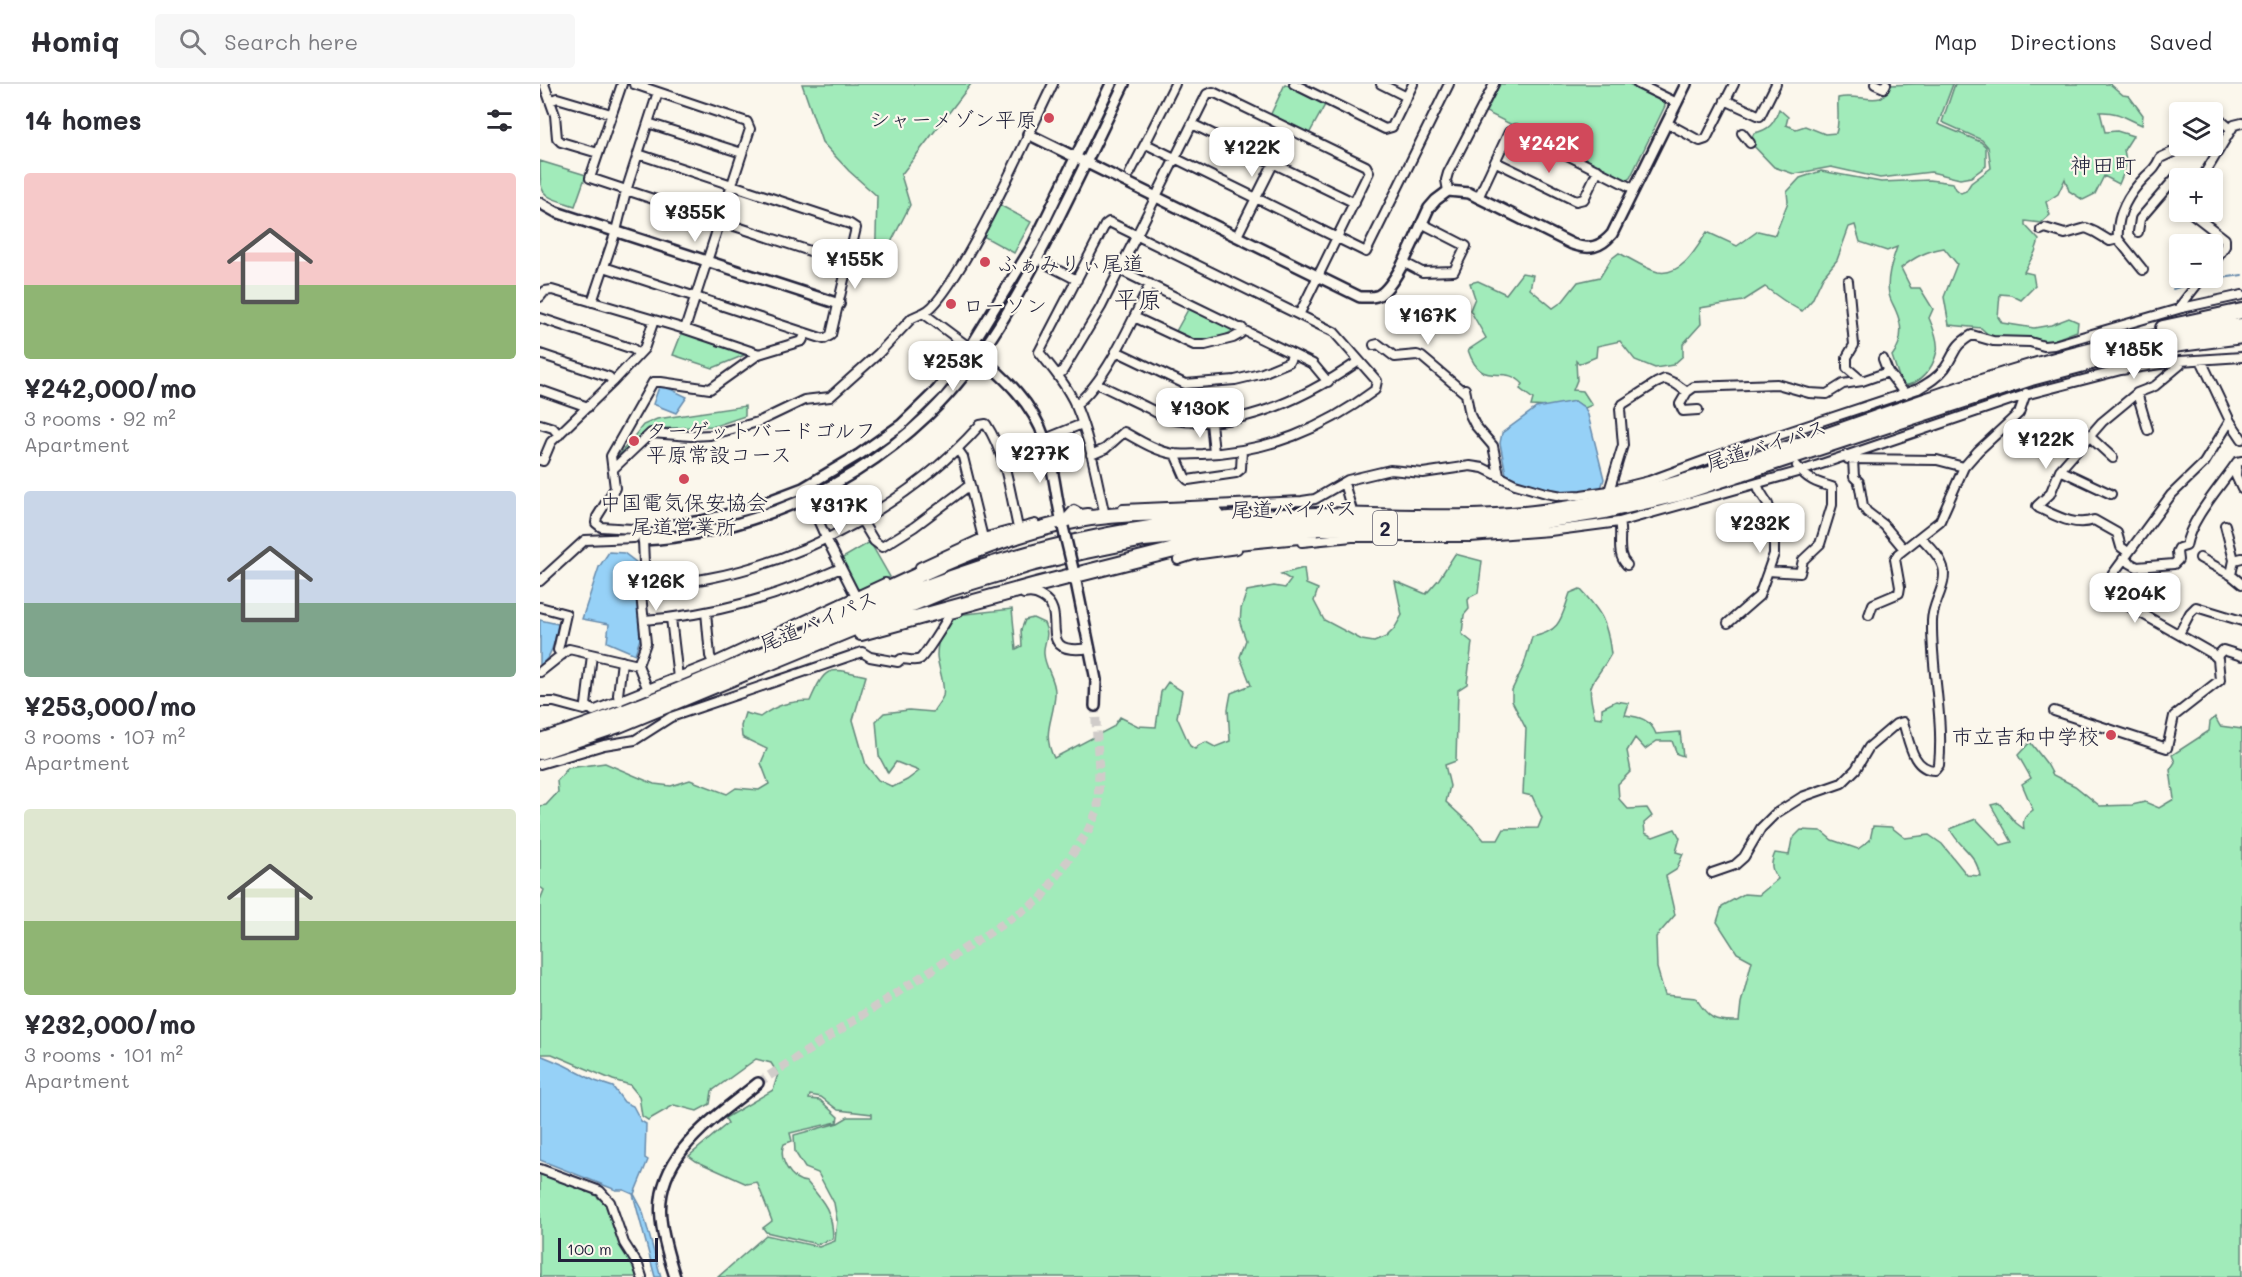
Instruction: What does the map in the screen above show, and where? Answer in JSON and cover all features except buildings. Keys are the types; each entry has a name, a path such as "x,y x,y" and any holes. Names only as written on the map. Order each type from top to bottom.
{"highway":[{"path":"2061,359 2141,334 2242,311"},
{"name":"尾道バイパス","path":"540,741 615,715 698,682 923,588 1044,549 1129,531 1245,518 1319,515 1498,516 1604,501 1646,492 1743,463 2061,359 2145,340 2242,326"},
{"name":"尾道バイパス","path":"540,752 619,726 946,590 1030,564 1144,539 1292,527 1496,526 1537,522 1640,504 1743,474 2031,378 2114,356 2242,336"},
{"path":"2114,356 2242,345"},
{"path":"698,682 909,579 1008,538 1102,517 1195,513 1319,515"},
{"path":"780,658 882,626 1074,573 1186,547 1378,528"}],"street":[{"path":"544,84 555,115 557,138 598,153"},
{"path":"622,84 590,178 849,264"},
{"path":"634,84 645,85 658,92 747,122 750,129 685,329"},
{"path":"613,469 651,433 691,436 726,432 758,423 804,400 830,396 878,354 912,318 928,311 963,266 1053,84"},
{"path":"643,540 668,526 702,521 748,509 803,488 852,460 901,425 937,390 970,348 1033,245 1112,84"},
{"path":"643,540 671,538 736,526 809,498 852,475 920,422 978,355 1022,290 1124,84"},
{"path":"1130,173 1175,84"},
{"path":"1294,84 1311,88 1385,129 1392,127 1413,84"},
{"path":"1381,84 1407,97"},
{"path":"1146,142 1175,159 1366,252 1449,84"},
{"path":"1448,191 1446,180 1449,173 1494,84"},
{"path":"1638,84 1677,103"},
{"path":"1028,134 1076,155 1360,297 1369,297 1379,295 1387,288 1403,262 1421,223 1436,200 1448,191 1469,194 1583,248 1594,247 1605,242 1612,234 1686,84"},
{"path":"1667,123 1700,141 1706,139 1734,84"},
{"path":"1725,100 1760,116 1776,84"},
{"path":"1875,84 1884,88 1886,84"},
{"path":"592,302 658,92"},
{"path":"1057,374 1062,372 1075,352 1137,237 1207,94 1213,92 1366,166 1370,172 1299,315"},
{"path":"550,101 557,98 611,114"},
{"path":"2223,122 2231,129"},
{"path":"648,123 742,153"},
{"path":"2208,168 2234,125 2242,123"},
{"path":"1192,124 1354,203"},
{"path":"1478,198 1509,132 1516,129 1634,189"},
{"path":"1237,236 1290,130"},
{"path":"1742,133 1750,143"},
{"path":"604,267 824,339 831,335 856,228 850,224 638,154"},
{"path":"2143,270 2118,240 2117,229 2124,206 2146,176 2155,170 2160,158 2169,154"},
{"path":"1496,162 1576,201 1584,199 1598,170"},
{"path":"2139,232 2140,219 2169,185"},
{"path":"540,203 556,212 839,304"},
{"path":"1091,456 1105,449 1124,432 1157,449 1175,454 1242,450 1283,440 1344,413 1375,390 1377,381 1334,333 1109,222 1039,352 1057,374 1075,405 1091,456 1104,511"},
{"path":"2203,222 2219,234"},
{"path":"1403,262 1422,272 1454,271 1466,246 1421,223"},
{"path":"2041,230 2045,228 2066,234 2086,228 2110,241 2118,240"},
{"path":"1044,263 1077,280"},
{"path":"1120,270 1313,364 1328,382"},
{"path":"1848,281 1854,345 1847,357 1846,368 1862,381"},
{"path":"1075,405 1084,399 1116,351 1150,284"},
{"path":"2188,310 2181,305 2193,288"},
{"path":"540,297 545,291 552,290 685,329 759,354"},
{"path":"1063,525 1074,510 1081,514 1133,507 1315,499 1344,483 1390,470 1423,473 1470,466 1483,468 1515,484 1562,496 1609,491 1648,481 1786,437 1905,394 1932,381 1952,358 1958,344 1972,335 1993,341 2030,342 2045,350 2242,295"},
{"path":"923,313 970,348 1012,385 1026,404 1045,439 1096,680 1095,706"},
{"path":"1134,317 1194,345 1205,345 1233,338 1240,334 1242,328"},
{"path":"540,318 633,349 639,354"},
{"path":"540,460 543,461 551,442 644,349 654,320"},
{"path":"540,581 585,540 634,538 637,534 632,529 601,527 596,523 597,517 615,488 611,456 653,382 710,389 759,354 802,341 806,333"},
{"path":"1374,345 1378,344 1395,357 1417,355 1422,357 1465,390 1470,415 1492,447 1498,475"},
{"path":"1116,351 1185,384 1234,380 1260,374 1289,362 1293,354"},
{"path":"540,354 609,377 613,382"},
{"path":"1178,560 1232,549 1352,537 1470,537 1550,531 1620,522 1757,484 1799,469 1850,457 2027,392 2121,370 2199,358 2242,357"},
{"path":"2199,358 2230,421 2242,439"},
{"path":"1883,359 1888,372 1905,394"},
{"path":"1096,383 1173,420 1211,422 1258,413 1306,394 1359,361"},
{"path":"2180,361 2180,365 2155,387 2137,393 2089,436 2060,470 2050,494 2037,506 2074,523 2083,524 2094,520 2117,533 2126,556 2137,567 2174,564 2178,560 2177,552 2179,548 2186,546 2200,512 2240,462"},
{"path":"1698,410 1683,411 1680,404 1687,392 1694,387 1777,384 1809,393 1827,394 1843,384 1862,381 1888,372"},
{"path":"1609,491 1623,445 1620,409 1623,404 1656,383 1665,380 1687,392"},
{"path":"540,390 588,407"},
{"path":"1869,615 1873,604 1899,593 1895,559 1940,520 1964,467 2019,413 2027,392"},
{"path":"2137,393 2148,430"},
{"path":"2054,711 2167,748 2174,716 2220,680 2216,657 2111,596 2107,589 2107,582 2171,495 2204,463 2230,421"},
{"path":"1211,422 1214,453"},
{"path":"540,424 553,428 559,435"},
{"path":"645,586 708,578 747,569 826,538 862,521 905,492 958,450 980,425 986,424 996,440 1005,469 1018,528"},
{"path":"1045,439 1082,424"},
{"path":"2089,436 2114,458"},
{"path":"958,450 963,457 983,538"},
{"path":"1175,454 1188,480 1236,473 1241,468 1242,450"},
{"path":"1850,457 1937,460 1964,467"},
{"path":"1850,457 1854,477 1859,482 1862,491 1863,506 1891,532 1904,549"},
{"path":"2240,462 2236,476 2242,489"},
{"path":"1768,571 1800,573 1803,560 1820,544 1832,505 1832,488 1814,482 1799,469"},
{"path":"2060,470 2111,494"},
{"path":"1344,483 1351,507"},
{"path":"1728,623 1759,596 1774,554 1774,543 1764,524 1770,513 1770,502 1759,490 1757,484"},
{"path":"862,521 874,541 882,547 914,527 970,485"},
{"path":"803,488 856,597"},
{"path":"592,655 586,705 593,711 713,663 983,538 1047,521 1063,525"},
{"path":"1620,522 1619,540 1623,561 1627,565"},
{"path":"2225,525 2238,559 2231,574"},
{"path":"668,526 671,538"},
{"path":"1712,873 1735,865 1744,857 1761,828 1775,814 1802,797 1842,783 1856,769 1869,747 1896,724 1904,722 1917,762 1926,770 1935,770 1939,765 1940,717 1933,658 1932,617 1940,593 1943,568 1937,554 1920,537"},
{"path":"643,540 645,586 641,594 646,643 638,665 648,690"},
{"path":"2200,558 2231,574 2242,584"},
{"path":"644,620 671,618 757,601 796,588 841,568"},
{"path":"540,764 604,745 635,740 671,717 862,652 870,657 898,662 901,659 917,660 922,658 950,614 1029,593 1046,598 1052,605 1055,639 1063,648 1075,650 1090,648"},
{"path":"540,607 566,614 558,650 562,655"},
{"path":"2179,634 2190,613 2196,608 2242,621"},
{"path":"706,612 710,656 713,663"},
{"path":"671,618 678,678"},
{"path":"540,672 568,650 638,665"},
{"path":"2216,657 2223,650 2242,656"},
{"path":"620,702 618,695 622,661"},
{"path":"540,702 554,702 584,710 589,708"},
{"path":"675,1277 661,1217 662,1194 666,1178 683,1147 758,1083"},
{"path":"540,1169 600,1191 610,1202 624,1243 638,1265 642,1277"}],"green space":[{"path":"802,84 971,84 901,175 910,205 875,274 877,196 822,142"},
{"path":"1285,84 1326,103 1309,134 1270,116"},
{"path":"1500,84 1629,84 1663,101 1665,106 1630,178 1625,181 1486,112"},
{"path":"1953,84 1938,124 1981,142 1986,147 1986,166 1971,177 1960,179 1931,172 1880,178 1831,167 1794,174 1774,167 1750,142 1754,133 1770,126 1779,109 1788,117 1786,125 1796,129 1805,126 1825,134 1836,133 1838,98 1880,98 1890,85"},
{"path":"1955,84 2110,84 2123,95 2129,96 2143,115 2142,125 2117,114 2100,112 2105,132 2117,131 2133,136 2124,150 2127,165 2119,184 2104,176 2095,194 2083,200 2069,191 2065,179 2058,194 2046,202 2050,215 2041,223 2025,221 2025,225 2039,240 2024,272 2033,274 2035,286 2021,300 2011,295 2000,294 1998,317 2002,323 2034,328 2069,318 2078,322 2077,331 2043,344 2015,337 1992,338 1981,328 1949,325 1944,297 1957,264 1944,248 1932,251 1901,268 1911,288 1920,288 1933,309 1929,318 1934,330 1937,351 1925,375 1914,383 1902,386 1892,356 1900,340 1900,323 1888,288 1890,270 1897,247 1887,251 1860,242 1855,225 1849,227 1837,260 1823,277 1812,300 1802,311 1765,287 1743,301 1700,308 1701,324 1683,344 1683,356 1673,365 1655,368 1635,360 1620,341 1597,346 1596,357 1579,364 1576,361 1577,380 1573,390 1583,391 1592,405 1585,408 1575,401 1550,407 1531,406 1533,399 1520,389 1523,384 1508,375 1486,373 1474,363 1468,350 1486,338 1470,310 1475,298 1470,283 1478,281 1506,294 1522,273 1533,275 1530,289 1553,308 1563,301 1578,282 1600,277 1611,259 1619,253 1658,272 1674,270 1687,260 1707,232 1737,246 1758,231 1775,235 1788,202 1787,192 1800,178 1821,171 1881,182 1929,180 1953,183 1961,193 1966,191 1971,183 1991,168 1988,147 1982,140 1942,122"},
{"path":"540,161 586,175 575,206 555,200 545,193 542,189"},
{"path":"998,204 1031,222 1014,253 983,236"},
{"path":"1190,306 1238,328 1222,337 1199,342 1175,333"},
{"path":"682,332 747,354 713,368 673,355"},
{"name":"ターゲットバードゴルフ 平原常設コース","path":"745,406 745,416 715,426 650,429 625,453 619,455 643,425 657,419"},
{"path":"870,542 890,577 857,594 841,559"},
{"path":"1455,554 1482,561 1478,593 1468,600 1469,609 1464,615 1462,634 1472,642 1467,684 1458,690 1456,761 1445,765 1450,786 1446,802 1484,840 1498,840 1504,829 1538,828 1542,818 1532,796 1523,794 1526,729 1512,701 1512,690 1524,665 1532,637 1555,627 1562,616 1570,593 1580,589 1602,618 1608,633 1611,654 1592,682 1590,695 1595,717 1602,718 1602,708 1616,701 1629,703 1625,715 1644,720 1651,725 1656,734 1680,732 1683,756 1677,754 1672,741 1657,741 1645,749 1635,738 1627,751 1631,771 1618,784 1619,799 1628,809 1647,808 1652,816 1644,823 1645,833 1653,837 1675,829 1680,838 1676,852 1683,854 1676,870 1666,876 1675,915 1656,937 1657,968 1665,995 1696,998 1704,1011 1718,1020 1739,1021 1741,1003 1752,961 1737,953 1717,922 1722,906 1744,894 1759,895 1778,879 1772,867 1775,853 1789,855 1792,839 1801,830 1821,831 1832,840 1858,849 1870,840 1873,826 1891,827 1905,838 1929,835 1942,844 1967,875 1980,876 1975,861 1950,829 1976,819 2001,845 2012,842 1991,805 1999,803 2024,829 2025,818 2033,810 2022,784 2031,778 2018,755 2030,742 2053,775 2075,786 2100,806 2132,805 2145,802 2159,808 2174,799 2170,770 2175,762 2172,755 2209,731 2210,722 2215,717 2220,726 2242,729 2242,1277 718,1277 766,1235 819,1247 835,1241 837,1220 834,1203 818,1173 805,1168 795,1152 794,1135 838,1123 848,1117 872,1117 872,1114 838,1110 821,1097 810,1095 809,1099 820,1100 838,1117 837,1122 790,1133 792,1141 784,1144 783,1156 787,1168 795,1178 807,1182 823,1202 829,1214 833,1239 817,1244 766,1232 763,1228 772,1221 757,1182 747,1184 689,1156 728,1123 725,1118 773,1090 778,1074 771,1063 756,1059 712,1091 710,1104 697,1111 674,1105 648,1120 642,1116 639,1096 630,1085 552,1054 540,1054 540,900 544,890 540,887 540,806 546,805 558,792 557,781 568,768 605,763 654,784 671,786 690,780 727,794 736,788 759,790 769,784 761,763 767,749 742,737 741,726 745,713 760,717 783,704 810,701 825,675 836,670 866,676 853,720 866,765 878,780 893,787 919,771 896,762 888,773 879,756 876,721 884,713 909,710 933,712 944,691 937,659 938,644 942,632 952,618 956,615 1012,609 1016,649 1022,646 1021,630 1025,620 1033,618 1044,623 1046,628 1044,654 1055,689 1048,733 1054,758 1113,727 1120,717 1138,726 1156,727 1161,692 1168,682 1182,691 1177,717 1190,746 1195,749 1206,742 1215,747 1230,741 1228,709 1231,693 1251,685 1240,657 1246,640 1240,623 1241,609 1247,591 1274,586 1285,588 1291,580 1281,574 1304,568 1306,584 1318,589 1314,601 1324,620 1362,640 1374,642 1386,637 1402,615 1395,581 1426,594"},
{"path":"540,1173 588,1191 599,1198 621,1228 639,1277 540,1277"}],"water":[{"path":"660,384 687,397 676,413 653,404"},
{"path":"1575,401 1585,408 1588,415 1604,479 1601,488 1565,493 1526,485 1506,474 1500,443 1502,433 1536,408"},
{"path":"609,552 624,553 637,563 640,639 635,654 607,642 609,624 582,619 599,567"},
{"path":"540,620 558,624 551,652 540,666"},
{"path":"540,1055 613,1087 624,1102 633,1106 641,1121 646,1124 645,1158 648,1160 634,1194 642,1209 661,1277 655,1277 633,1194 624,1190 616,1190 540,1160"}],"waterway":[{"path":"2223,278 2242,275"}],"tunnel":[{"path":"2029,389 2035,377"},
{"path":"758,1083 1041,899 1087,833 1098,809 1099,770 1095,706"}],"place":[{"name":"シャーメゾン平原","path":"1049,118"},
{"name":"ふぁみりぃ尾道","path":"985,262"},
{"name":"ローソン","path":"951,304"},
{"name":"ターゲットバードゴルフ 平原常設コース","path":"634,441"},
{"name":"中国電気保安協会 尾道営業所","path":"684,479"},
{"name":"市立吉和中学校","path":"2111,735"}],"district":[{"name":"神田町","path":"2103,164"},
{"name":"平原","path":"1138,298"}]}
